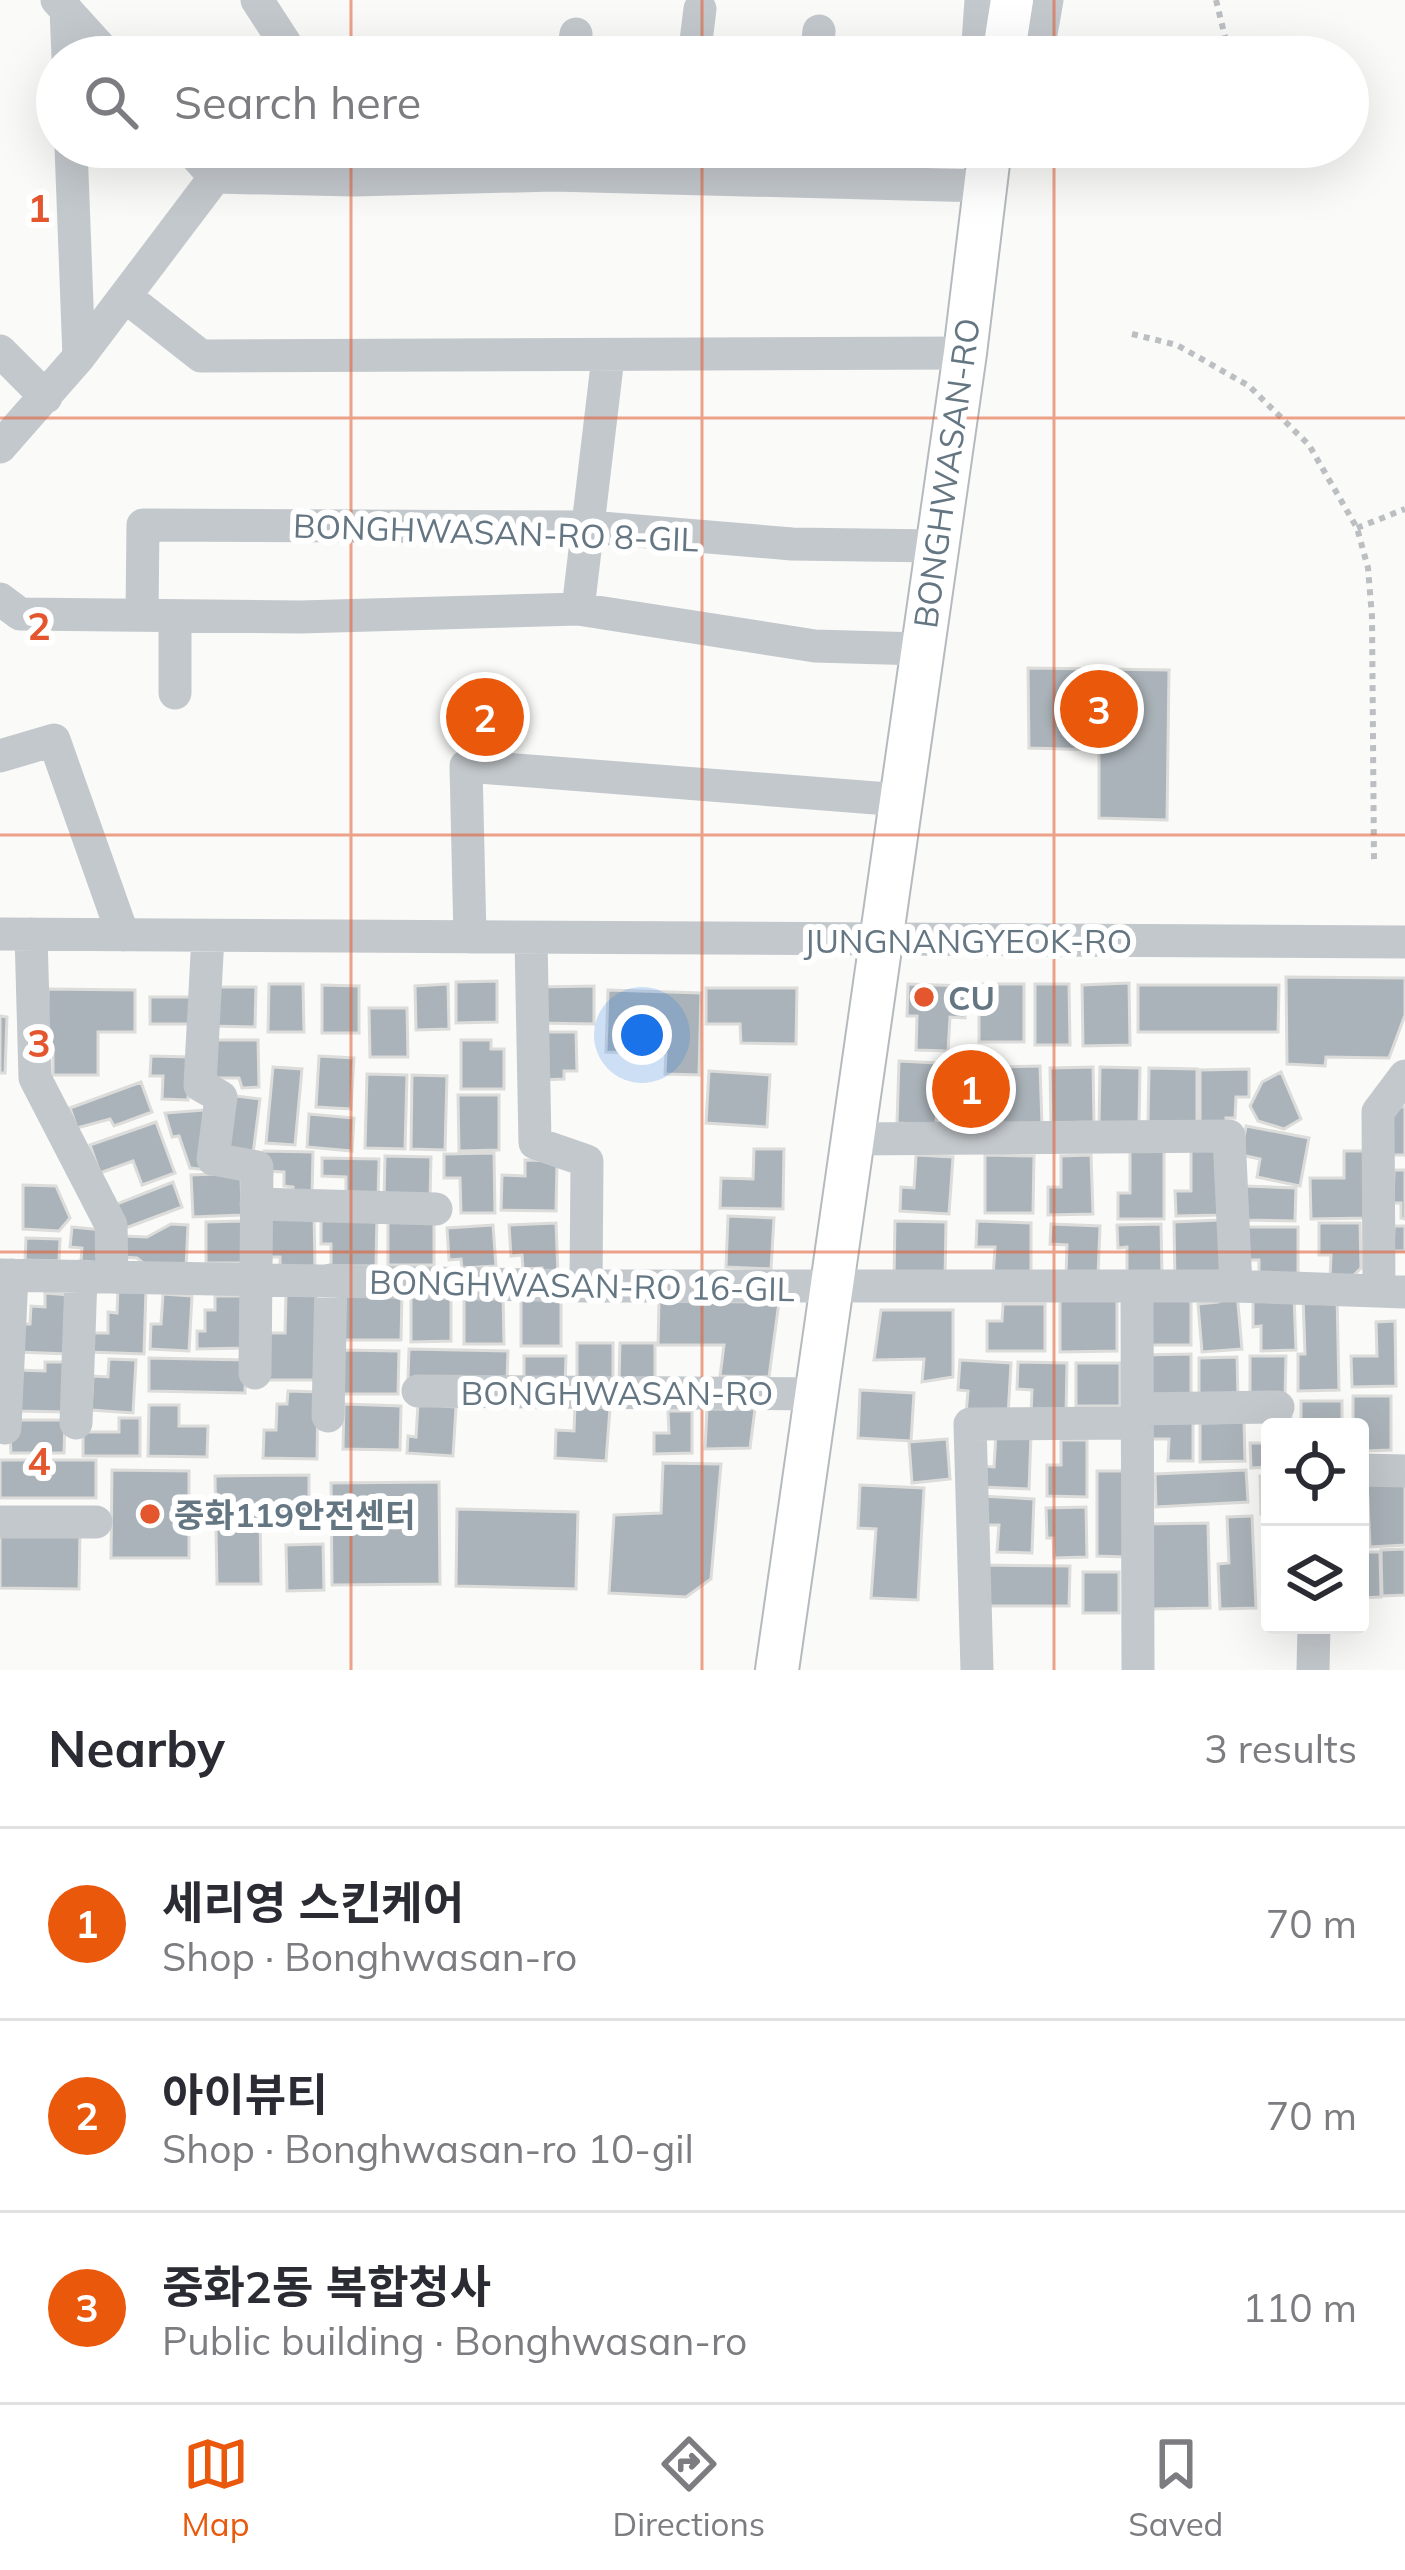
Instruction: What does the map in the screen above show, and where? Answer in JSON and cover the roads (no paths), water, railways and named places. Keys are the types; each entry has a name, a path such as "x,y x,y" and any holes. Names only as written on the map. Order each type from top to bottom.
{"main road":[{"path":"1007,36 1012,0"},
{"name":"BONGHWASAN-RO","path":"777,1670 965,353 987,168"}],"street":[{"path":"257,0 280,36"},
{"path":"978,36 981,0"},
{"path":"1041,36 1048,0"},
{"path":"62,4 66,36"},
{"path":"62,4 90,36"},
{"path":"697,36 700,9"},
{"path":"72,168 79,357"},
{"path":"207,168 215,177 354,180 406,168"},
{"path":"348,168 354,180"},
{"path":"0,448 79,357 215,177"},
{"path":"126,297 201,356 965,353"},
{"path":"0,351 46,397"},
{"path":"578,609 608,357"},
{"name":"BONGHWASAN-RO 8-GIL","path":"159,615 142,526 589,527 792,544 936,546"},
{"path":"0,599 20,614 578,609 815,646 921,649"},
{"path":"159,615 175,693"},
{"path":"0,757 54,740 123,935"},
{"path":"470,937 466,766 902,800"},
{"name":"JUNGNANGYEOK-RO","path":"97,1277 111,1225 35,1078 16,934 1405,942"},
{"path":"208,936 200,1085 221,1097 213,1159 257,1167 255,1373"},
{"path":"531,939 535,1143 587,1161 586,1286"},
{"path":"1392,1291 1378,1112 1405,1076"},
{"path":"853,1139 1229,1136 1237,1286"},
{"path":"256,1204 436,1209"},
{"name":"BONGHWASAN-RO 16-GIL","path":"5,1428 6,1275 832,1289 1237,1286 1392,1291"},
{"path":"76,1423 97,1277"},
{"name":"BONGHWASAN-RO 16-GIL","path":"328,1416 331,1280"},
{"path":"1137,1287 1138,1670"},
{"name":"BONGHWASAN-RO","path":"418,1391 817,1394"},
{"path":"977,1670 970,1424 1278,1407"},
{"path":"1369,1470 1405,1471"},
{"path":"0,1522 96,1522"},
{"path":"1313,1670 1314,1634"}],"place":[{"name":"중화2동 복합청사","path":"1099,709"},
{"name":"아이뷰티","path":"485,717"},
{"name":"CU","path":"924,997"},
{"name":"세리영 스킨케어","path":"971,1089"},
{"name":"중화119안전센터","path":"150,1514"}]}
